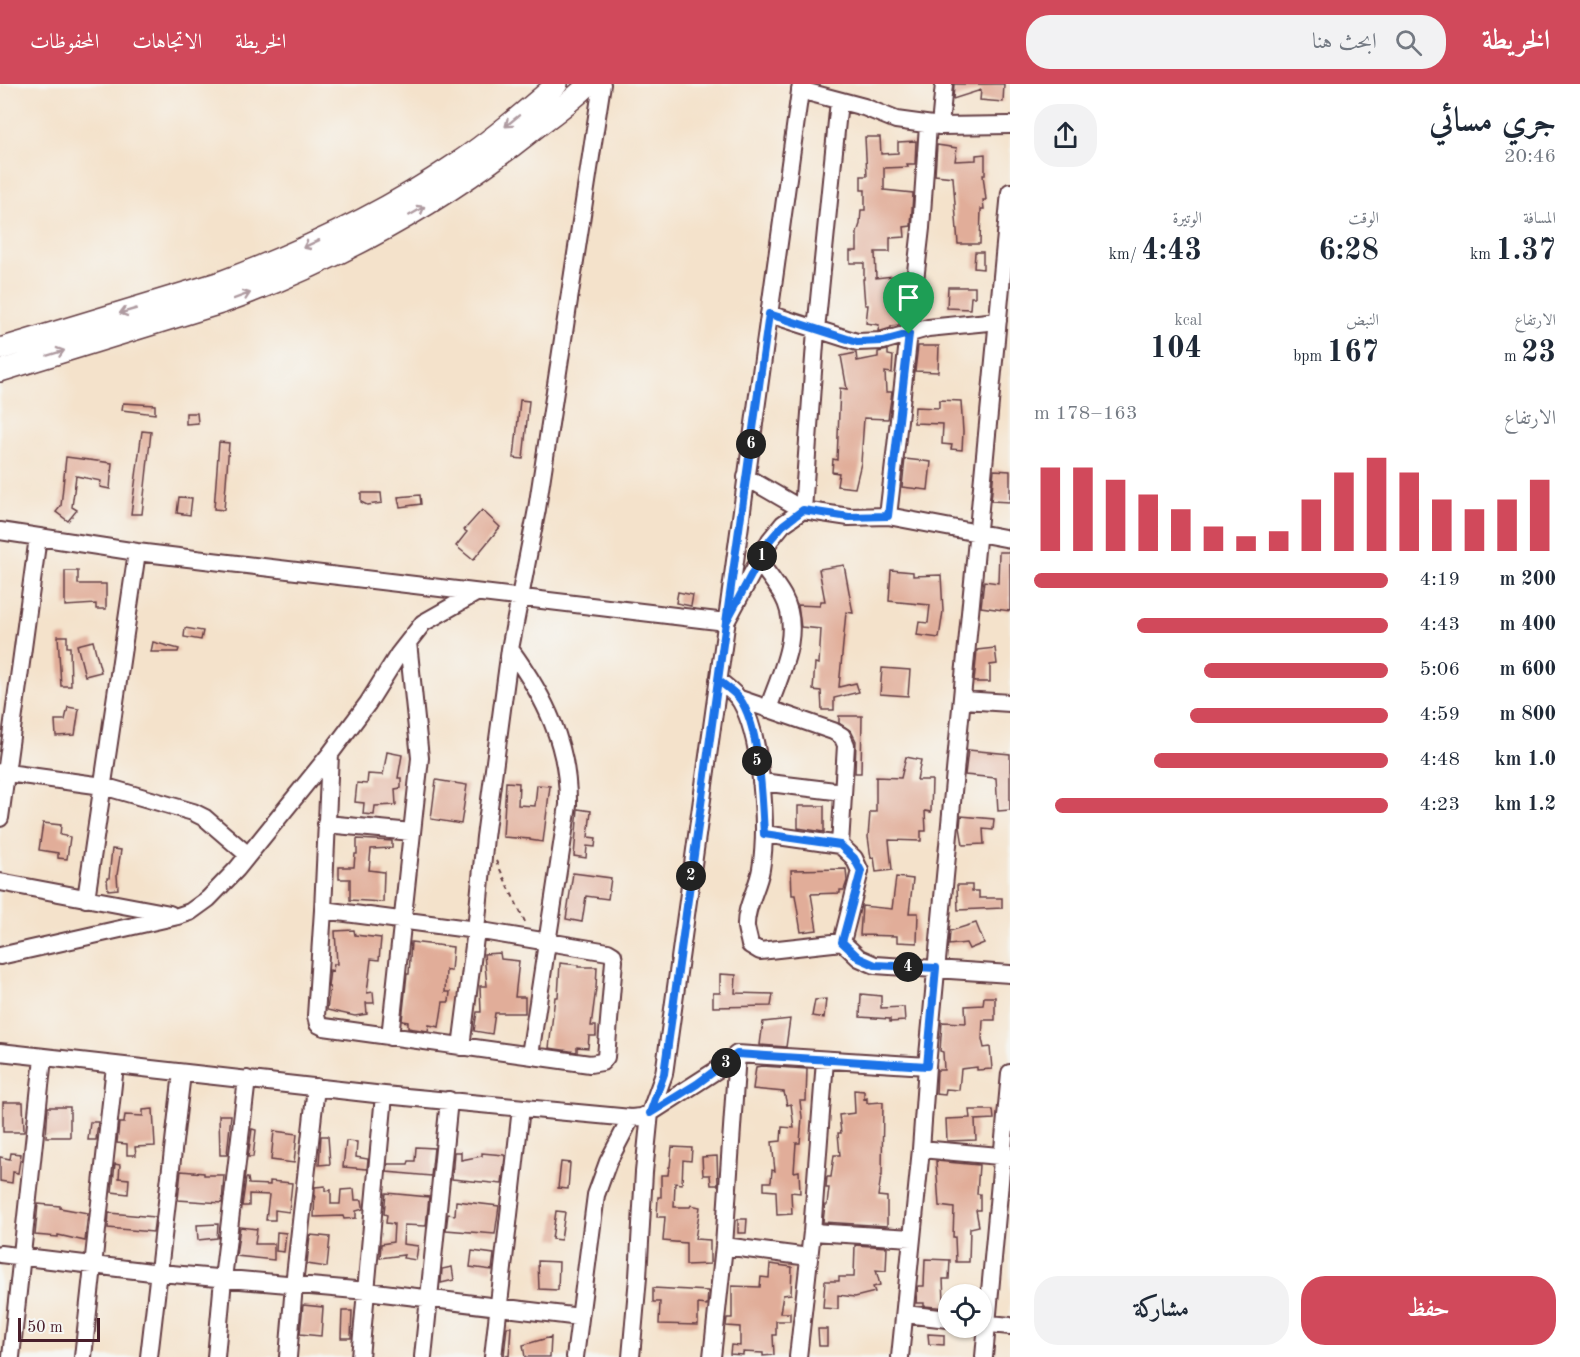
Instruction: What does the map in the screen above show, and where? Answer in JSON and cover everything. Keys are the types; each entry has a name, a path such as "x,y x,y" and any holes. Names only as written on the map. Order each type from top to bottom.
{"main road":[{"path":"0,371 260,289 345,239 408,194 457,164 557,84"},
{"path":"0,349 218,283 345,239 422,208 483,169 589,84"}],"street":[{"path":"460,1047 510,649 521,597 561,358 602,84"},
{"path":"888,516 934,125 944,84"},
{"path":"631,1357 650,1113 664,1074 800,87 864,107 896,120 934,125 1010,125"},
{"path":"726,622 770,540 783,525 803,510 816,330 839,101"},
{"path":"900,1357 1010,192"},
{"path":"769,314 857,342 883,341 928,328 998,321"},
{"path":"746,477 803,510 849,517 888,516 1010,539"},
{"path":"0,531 137,552 726,622"},
{"path":"0,818 3,772 38,537"},
{"path":"86,899 137,552"},
{"path":"759,562 784,598 792,630 789,647 768,709"},
{"path":"0,956 178,916 190,912 208,899 248,855 330,754 423,623 476,593"},
{"path":"390,1037 420,758 408,642"},
{"path":"510,649 534,681 551,718 568,780 568,805 540,941 530,1055"},
{"path":"718,680 740,699 842,736 846,745 840,845"},
{"path":"740,699 753,734 761,782 764,834 761,870 748,910 746,926 750,945 760,951 842,942 859,958 875,965 1010,974"},
{"path":"963,700 1010,704"},
{"path":"323,910 476,930 608,952 613,955 614,961 606,1057 602,1062 590,1064 324,1028 318,1024 316,1017 330,754"},
{"path":"3,772 103,786 193,812 205,818 248,855"},
{"path":"761,782 843,792"},
{"path":"326,824 412,832"},
{"path":"764,834 840,845 854,858 861,871 842,942"},
{"path":"0,882 178,916"},
{"path":"0,1052 384,1095 631,1118 650,1113 737,1054 927,1066"},
{"path":"712,1357 724,1246 737,1054"},
{"path":"11,1357 43,1058"},
{"path":"798,1357 812,1232 825,1060"},
{"path":"83,1357 115,1066"},
{"path":"149,1357 182,1073"},
{"path":"989,1284 1007,1157 1010,1073"},
{"path":"216,1357 247,1079"},
{"path":"288,1357 316,1087"},
{"path":"360,1357 384,1095"},
{"path":"423,1357 449,1101"},
{"path":"493,1357 521,1108"},
{"path":"575,1357 596,1195 608,1162 631,1118"},
{"path":"921,1149 1007,1157"},
{"path":"812,1232 912,1238"},
{"path":"724,1246 809,1257"},
{"path":"0,1254 160,1273 367,1291 580,1317"},
{"path":"905,1314 938,1318"},
{"path":"992,1324 1010,1326"},
{"path":"984,1338 984,1357"}],"path":[{"path":"485,837 540,941"}],"building":[{"path":"954,84 1004,84 1003,102 980,100 981,90 953,99"},
{"path":"865,137 880,137 881,154 898,153 898,142 916,141 915,164 907,164 908,167 884,168 884,190 913,193 911,226 904,227 905,237 890,238 890,252 875,252 876,278 893,276 896,311 901,311 899,325 881,331 878,331 879,325 866,323 868,305 865,305 864,263 850,263 850,251 857,251 861,210 865,210 865,190 861,190 861,176 867,176"},
{"path":"937,145 957,148 955,161 976,160 976,155 985,154 985,175 983,175 986,200 983,200 984,209 981,209 980,244 958,244 953,177 935,175"},
{"path":"975,252 983,252 983,269 974,268"},
{"path":"948,287 975,287 975,297 971,297 970,309 947,308"},
{"path":"918,346 939,346 938,372 915,371"},
{"path":"888,350 888,355 893,356 892,373 885,372 886,392 892,392 888,419 864,418 861,463 855,488 837,486 839,473 832,472 833,459 837,460 840,388 847,389 841,356 856,353 857,361 878,357 878,352"},
{"path":"520,400 529,401 523,459 514,458"},
{"path":"939,400 961,401 962,450 951,449 952,445 942,444 943,424 914,423 915,407 939,408"},
{"path":"123,403 155,405 155,414 122,410"},
{"path":"186,413 197,413 198,423 186,424"},
{"path":"142,431 151,432 142,514 131,514"},
{"path":"219,442 229,443 224,510 214,509"},
{"path":"66,457 112,463 110,489 100,487 101,481 76,476 72,507 77,510 68,521 56,512 61,506"},
{"path":"905,459 931,462 928,490 902,487"},
{"path":"994,470 1010,471 1010,502 991,501"},
{"path":"361,493 381,493 382,503 367,505 361,502"},
{"path":"420,495 421,504 400,507 398,497"},
{"path":"179,497 192,498 190,515 177,513"},
{"path":"482,510 500,527 473,560 456,546 467,532 464,530"},
{"path":"999,552 1010,552 1010,611 981,607 984,581 998,583"},
{"path":"844,565 853,613 846,612 839,687 856,683 859,692 834,698 834,710 822,710 821,691 813,690 815,663 819,664 821,629 801,627 798,605 820,606 821,601 825,601 819,569"},
{"path":"891,570 913,572 913,576 941,575 943,611 939,638 917,635 919,622 928,623 930,605 889,601"},
{"path":"65,571 78,571 78,584 106,584 106,609 96,609 96,604 65,606"},
{"path":"678,592 693,595 691,606 676,603"},
{"path":"185,628 203,631 201,640 184,637"},
{"path":"58,636 67,636 67,647 70,647 71,686 61,686"},
{"path":"93,641 101,672 85,676 77,645"},
{"path":"153,642 179,649 178,652 151,652"},
{"path":"995,648 997,664 990,665 990,682 974,682 977,650"},
{"path":"882,668 910,670 908,696 880,694"},
{"path":"68,707 79,709 75,735 56,736 55,720 65,720"},
{"path":"839,716 862,716 861,773 855,773 856,741 851,731 839,723"},
{"path":"968,750 1010,754 1010,810 998,811 996,778 965,775"},
{"path":"387,752 402,755 398,778 401,778 401,788 395,789 396,805 375,806 374,815 363,814 364,803 355,802 357,783 367,784 368,774 383,775"},
{"path":"906,757 921,760 917,780 932,780 931,812 925,811 926,831 921,831 921,841 889,840 892,870 876,872 868,837 870,812 876,812 876,777 901,778"},
{"path":"436,780 467,785 461,824 431,819"},
{"path":"506,782 519,783 518,805 535,806 537,785 550,786 543,842 503,837"},
{"path":"798,806 824,806 824,832 798,828"},
{"path":"578,809 591,811 588,837 596,838 595,847 587,846 586,858 574,856"},
{"path":"961,816 994,819 993,830 983,829 984,844 963,845"},
{"path":"43,823 61,825 60,835 70,837 67,859 58,858 58,853 39,850"},
{"path":"357,839 392,841 392,848 371,849 369,870 384,872 383,902 350,900 350,879 339,879 339,867 354,867"},
{"path":"112,849 121,850 117,875 118,889 108,890 107,878 109,878"},
{"path":"846,869 847,881 844,890 840,890 840,893 811,894 817,930 801,932 795,895 792,895 791,870"},
{"path":"573,873 611,878 608,899 586,896 582,922 566,919"},
{"path":"896,877 913,879 909,913 918,913 917,943 897,942 897,936 860,935 862,906 892,909"},
{"path":"957,885 972,885 972,891 979,891 979,898 1002,898 1002,908 958,910"},
{"path":"976,923 984,943 969,949 966,943 949,945 950,931"},
{"path":"354,930 355,935 381,938 379,960 371,959 367,993 373,992 374,1003 366,1003 367,1014 355,1016 327,1010 330,970 333,971 334,964 337,964 335,931"},
{"path":"411,942 453,947 451,971 446,970 445,992 450,992 449,1002 443,1002 439,1027 429,1025 428,1031 408,1028 408,1022 402,1021"},
{"path":"500,953 501,959 519,961 515,997 525,997 525,1013 495,1013 492,1034 474,1031 477,1012 481,1012 480,986 487,986 484,954"},
{"path":"560,963 578,965 578,967 597,967 591,1026 596,1026 596,1036 589,1036 588,1048 577,1047 577,1052 549,1048 555,997 558,997"},
{"path":"720,974 736,975 735,993 773,994 771,1006 713,1007 713,993 720,993"},
{"path":"861,994 881,996 881,1008 904,1007 905,1021 890,1022 890,1019 860,1017"},
{"path":"984,997 995,997 995,1020 983,1020 982,1039 984,1048 990,1047 992,1069 977,1070 977,1067 961,1069 959,1090 946,1089 945,1095 936,1094 937,1070 944,1070 943,1052 940,1051 942,1022 966,1023 965,1006 983,1005"},
{"path":"826,999 824,1018 812,1016 815,1000"},
{"path":"790,1019 786,1047 760,1045 763,1022"},
{"path":"756,1067 807,1069 806,1101 800,1101 802,1117 800,1143 796,1143 794,1172 799,1171 800,1193 791,1192 792,1214 777,1215 776,1191 764,1190 764,1182 771,1182 772,1170 775,1171 772,1142 781,1141 782,1127 794,1128 791,1104 787,1105 784,1092 753,1089"},
{"path":"854,1090 864,1091 864,1099 867,1098 867,1103 883,1102 882,1176 878,1196 887,1197 887,1226 823,1222 829,1188 826,1188 827,1177 831,1177 834,1155 840,1155 839,1115 855,1113"},
{"path":"3,1102 23,1102 24,1132 3,1132"},
{"path":"48,1107 70,1107 70,1137 46,1137"},
{"path":"153,1109 155,1146 135,1147 136,1155 127,1155 127,1144 117,1143 119,1123 124,1123 125,1115 143,1116 143,1110"},
{"path":"969,1110 993,1110 994,1119 975,1120 976,1140 947,1141 946,1119 970,1118"},
{"path":"219,1115 231,1115 227,1155 220,1155"},
{"path":"90,1122 98,1122 96,1140 88,1140"},
{"path":"252,1129 256,1130 253,1157 248,1157"},
{"path":"274,1131 297,1134 294,1163 271,1160"},
{"path":"321,1136 328,1136 330,1164 319,1165"},
{"path":"346,1141 357,1142 356,1157 368,1159 367,1169 343,1167"},
{"path":"416,1147 434,1148 431,1176 387,1172 388,1164 408,1164 409,1161 415,1161"},
{"path":"672,1147 692,1148 691,1161 683,1160 682,1184 675,1183 674,1207 690,1207 691,1205 700,1207 695,1239 710,1240 710,1264 686,1265 686,1243 663,1241 665,1217 657,1217 658,1197 661,1197 661,1175 668,1175"},
{"path":"454,1152 461,1152 461,1160 482,1156 482,1153 504,1155 502,1184 452,1179"},
{"path":"11,1153 21,1154 18,1173 13,1172 12,1183 0,1181 0,1157 10,1159"},
{"path":"717,1156 718,1185 711,1185 710,1175 703,1175 702,1157"},
{"path":"936,1161 979,1165 977,1194 980,1194 980,1210 976,1210 979,1226 970,1228 969,1262 956,1262 955,1237 953,1237 954,1208 939,1206"},
{"path":"561,1162 570,1163 568,1189 558,1188"},
{"path":"115,1164 120,1165 119,1178 129,1179 128,1194 112,1192"},
{"path":"181,1171 204,1173 204,1175 224,1175 222,1203 178,1200"},
{"path":"246,1178 249,1184 270,1185 270,1181 292,1183 289,1212 275,1210 275,1220 266,1220 269,1195 249,1194 249,1206 242,1206"},
{"path":"325,1186 325,1191 331,1190 331,1204 340,1204 341,1190 354,1189 355,1200 362,1200 363,1206 363,1209 356,1211 356,1218 314,1217 315,1187"},
{"path":"386,1193 429,1197 426,1226 404,1225 403,1244 418,1246 416,1260 403,1258 404,1255 380,1258 381,1244 393,1242 394,1224 386,1223 387,1215 384,1214"},
{"path":"456,1201 499,1206 495,1234 446,1230 448,1214 455,1215"},
{"path":"38,1204 60,1206 60,1208 88,1213 85,1241 58,1235 58,1237 35,1235"},
{"path":"556,1211 565,1212 561,1240 552,1239"},
{"path":"109,1213 155,1217 153,1232 108,1228"},
{"path":"738,1219 747,1219 746,1233 738,1233"},
{"path":"218,1224 217,1238 198,1240 197,1225"},
{"path":"240,1227 257,1229 255,1244 274,1244 274,1260 236,1256"},
{"path":"277,1232 286,1233 284,1252 276,1251"},
{"path":"310,1235 330,1237 327,1267 307,1264"},
{"path":"855,1245 887,1247 886,1271 876,1270 880,1285 873,1287 875,1292 855,1297 838,1295 838,1309 823,1308 825,1281 839,1281 839,1277 854,1277"},
{"path":"472,1251 494,1254 492,1270 470,1267"},
{"path":"925,1259 950,1260 949,1279 943,1279 943,1284 938,1284 938,1307 916,1303 918,1286 924,1286"},
{"path":"538,1261 559,1262 558,1290 539,1289"},
{"path":"770,1264 792,1267 791,1294 783,1295 780,1313 790,1313 790,1321 776,1321 776,1335 773,1335 774,1355 763,1356 763,1353 743,1352 743,1355 730,1354 731,1345 740,1346 740,1327 726,1326 727,1318 732,1318 732,1286 760,1287 761,1277 769,1278"},
{"path":"452,1267 454,1280 441,1283 442,1269"},
{"path":"653,1288 708,1291 707,1305 698,1304 698,1325 659,1324 660,1302 653,1302"},
{"path":"303,1305 323,1307 321,1336 300,1334"},
{"path":"342,1311 352,1311 351,1338 341,1338"},
{"path":"507,1327 511,1327 509,1356 504,1355"},
{"path":"818,1329 827,1329 827,1346 819,1346"},
{"path":"928,1334 938,1335 938,1338 944,1338 944,1345 929,1344"},
{"path":"551,1337 550,1357 525,1357 523,1345"}],"route":[{"path":"909,334 883,341 857,342 769,314 718,680 740,699 748,717 761,782 764,834 840,845 854,858 861,871 842,942 859,958 875,965 936,968 927,1066 737,1054 697,1084 650,1113 664,1074 696,839 726,622 770,540 783,525 803,510 849,517 888,516 909,334"}]}
